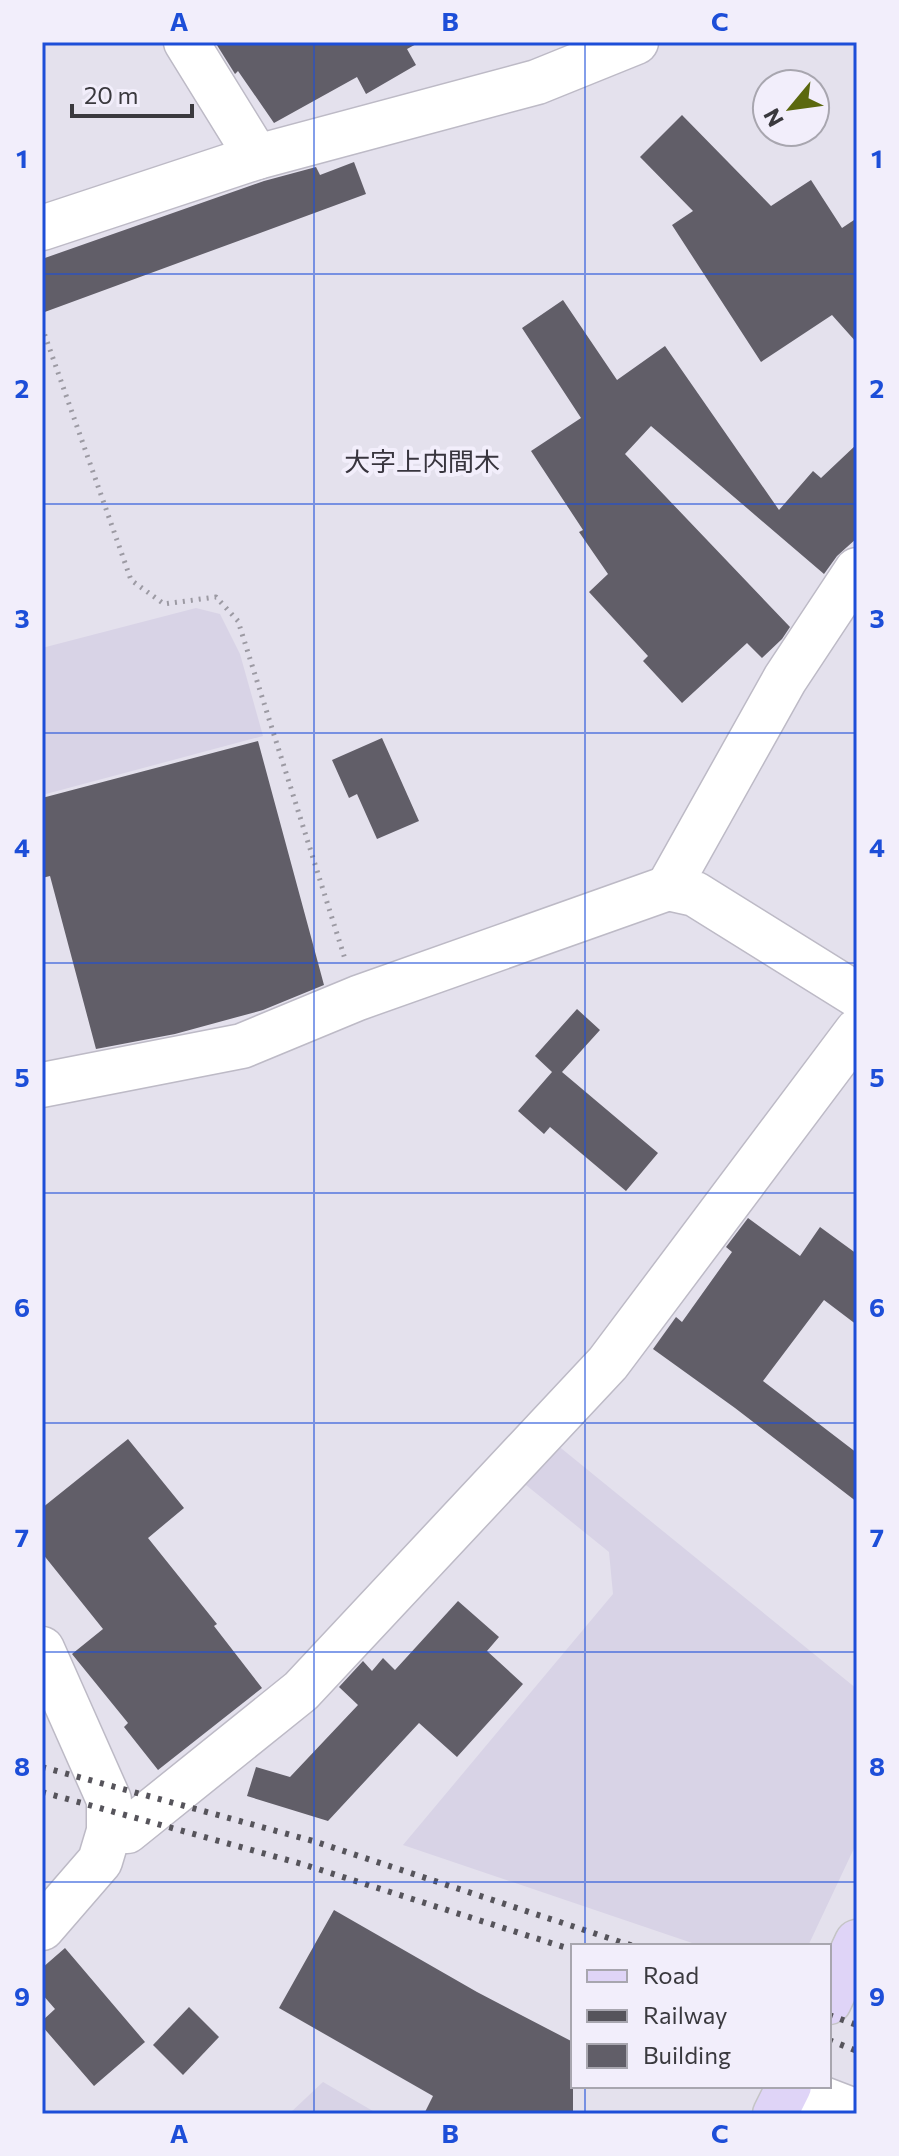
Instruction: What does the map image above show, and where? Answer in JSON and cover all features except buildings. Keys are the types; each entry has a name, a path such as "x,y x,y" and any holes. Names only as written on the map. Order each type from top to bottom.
{"main road":[{"path":"831,1998 857,1942"},
{"path":"775,2114 788,2088"}],"street":[{"path":"186,42 257,157"},
{"path":"42,228 257,157 537,82 636,42"},
{"path":"668,888 785,679 857,570"},
{"path":"42,1085 242,1046 358,998 668,888 695,894 857,995"},
{"path":"109,1831 127,1831 301,1691 450,1532 608,1363 857,1031"},
{"path":"42,1649 109,1800 109,1831 100,1861 42,1928"},
{"path":"794,2088 857,2112"}],"path":[{"path":"42,327 131,580 164,604 216,597 238,621 358,998"}],"shaded area":[{"path":"196,608 220,614 240,654 263,736 42,795 42,648"},
{"path":"551,1440 857,1689 857,1842 809,1944 695,1944 403,1845 613,1594 609,1552 516,1477"},
{"path":"323,2082 378,2114 289,2114"}],"railway":[{"path":"42,1767 313,1841 627,1944"},
{"path":"42,1792 302,1864 571,1949"},
{"path":"831,2016 857,2025"},
{"path":"831,2041 857,2051"}],"district":[{"name":"大字上内間木","path":"422,460"}]}
